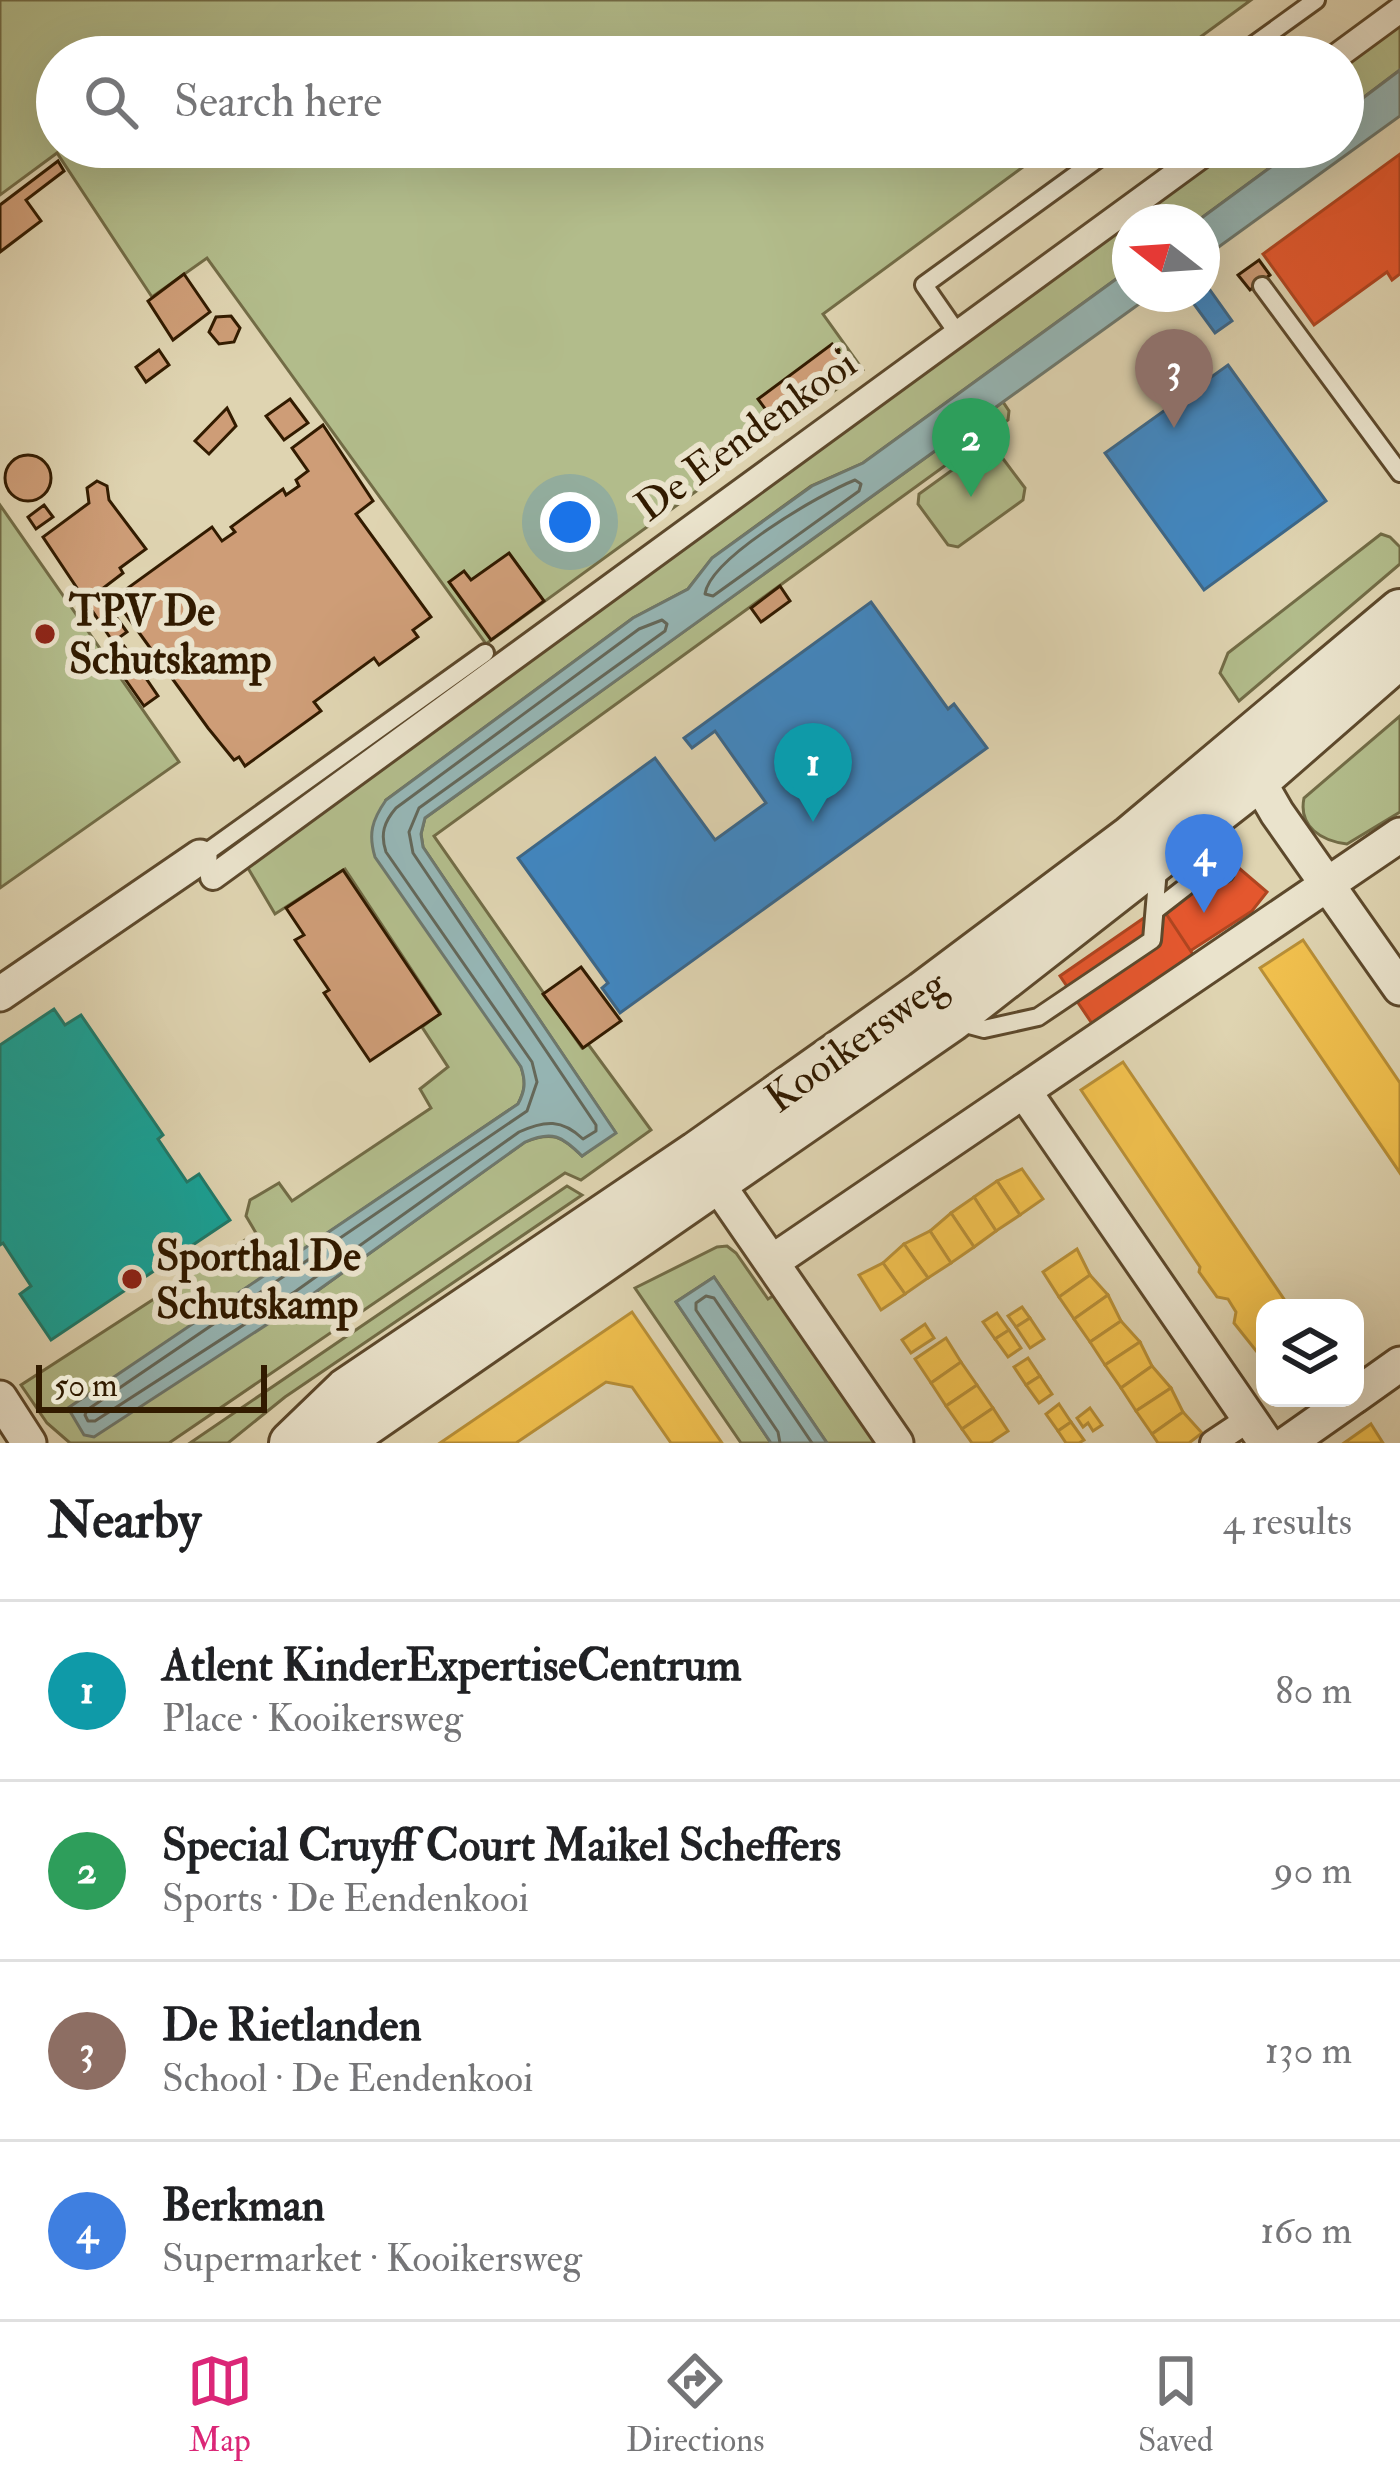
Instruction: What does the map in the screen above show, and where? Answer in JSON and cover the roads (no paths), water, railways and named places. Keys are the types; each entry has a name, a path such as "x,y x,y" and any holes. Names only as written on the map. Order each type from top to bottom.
{"street":[{"path":"1364,36 1400,10"},
{"name":"De Eendenkooi","path":"0,994 206,867 1184,168"},
{"name":"Kooikersweg","path":"315,1438 346,1390 951,1020 1158,860 1400,611"},
{"name":"Kooikersweg","path":"708,1169 1093,865 1400,656"},
{"path":"1248,763 1400,988"},
{"path":"772,1262 1024,1091 1271,908 1329,884 1400,835"},
{"path":"1024,1091 1257,1431 1213,1443"},
{"path":"708,1169 896,1443"},
{"path":"1364,1390 1400,1364"},
{"path":"0,1398 29,1443"},
{"path":"1288,1443 1340,1407"}],"lane":[{"path":"1267,36 1316,0"},
{"path":"958,334 924,285 1085,168"},
{"path":"1262,286 1400,473"},
{"name":"De Eendenkooi","path":"206,867 485,653"},
{"path":"951,1020 984,1029 1038,1018 1153,940 1158,860"},
{"path":"1157,909 1206,871 1214,868 1225,873"}],"water":[{"path":"1400,70 1400,116 1364,142 1364,97"},
{"path":"1269,168 1328,168 1220,246 1220,204"},
{"path":"1112,282 1112,312 1128,312 425,818 423,847 616,1133 582,1156 556,1137 525,1142 303,1301 94,1437 84,1435 68,1408 518,1104 524,1082 521,1067 375,857 373,827 386,800 633,618 688,589 712,558 812,486 863,463"},
{"path":"714,1277 827,1443 771,1443 676,1302"}],"place":[{"name":"De Rietlanden","path":"1174,428"},
{"name":"Special Cruyff Court Maikel Scheffers","path":"971,497"},
{"name":"TPV De Schutskamp","path":"45,634"},
{"name":"Atlent KinderExpertiseCentrum","path":"813,822"},
{"name":"Berkman","path":"1204,913"},
{"name":"Sporthal De Schutskamp","path":"132,1279"}]}
